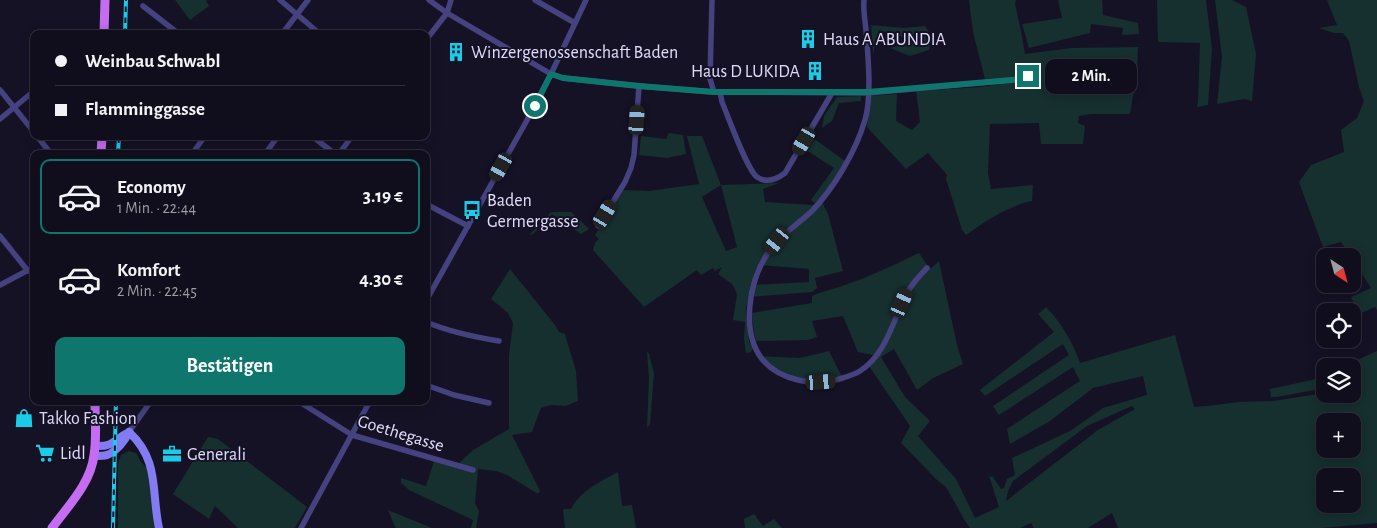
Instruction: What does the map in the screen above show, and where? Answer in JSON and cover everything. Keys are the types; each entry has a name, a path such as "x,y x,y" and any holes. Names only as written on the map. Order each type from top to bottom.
{"main road":[{"path":"104,30 105,0"},
{"path":"52,528 87,479 94,451 95,405"},
{"path":"94,451 107,455 126,439 129,432 135,437 151,465 159,528"}],"street":[{"path":"280,0 315,30"},
{"path":"285,30 308,0"},
{"path":"429,0 447,13 551,74 563,78 717,92 832,93 868,92 1024,79 1028,76"},
{"path":"430,35 447,13 451,0"},
{"path":"535,0 575,23"},
{"path":"430,294 526,122 586,0"},
{"path":"712,0 710,79 753,173 757,177 764,180 776,180 785,173 832,93"},
{"path":"864,0 868,64 866,119 846,164 821,199 766,254 753,287 749,320 752,338 762,359 778,372 800,380 810,382 834,381 860,371 873,361 882,348 907,293 927,268"},
{"path":"143,6 174,30"},
{"path":"598,226 631,168 634,155 639,86"},
{"path":"0,90 30,127"},
{"path":"0,119 30,94"},
{"path":"40,140 48,150"},
{"path":"318,140 331,150"},
{"path":"340,150 349,140"},
{"path":"430,206 468,226"},
{"path":"0,236 28,271 0,285"},
{"path":"430,324 472,337 499,341"},
{"path":"430,386 454,395 489,403"},
{"path":"129,432 148,405"},
{"name":"Goethegasse","path":"304,405 352,435 472,470"},
{"path":"301,528 368,405"}],"green space":[{"path":"175,0 206,0 209,6 190,20"},
{"path":"969,0 1016,0 1015,4 1025,54 1072,48 1138,47 1137,71 1130,114 1091,114 1079,116 1078,123 1085,126 1083,144 1041,144 1039,123 990,124 988,173 991,189 1033,185 1032,201 1007,210 966,235 962,230 946,179 947,175 928,153 906,169 867,127 869,96 897,94 896,121 912,130 920,122 916,91 1009,83 1009,78 985,79 973,32"},
{"path":"1058,0 1102,0 1103,15 1138,23 1139,34 1122,35 1123,28 1091,24 1090,33 1029,48 1022,24 1062,18"},
{"path":"1157,0 1206,0 1212,49 1208,105 1197,107 1200,43 1158,42"},
{"path":"1215,0 1232,0 1246,7 1256,54 1252,101 1244,99 1217,104 1222,57"},
{"path":"1327,0 1377,0 1377,310 1375,307 1361,313 1361,303 1354,303 1351,297 1371,288 1361,272 1361,248 1345,248 1341,242 1323,247 1299,182 1311,165 1344,152 1341,130 1357,118 1364,101 1349,41 1343,33 1334,33 1319,28 1337,25"},
{"path":"871,25 904,28 925,26 932,37 929,50 910,56 890,48 908,43 906,38 879,30 873,54"},
{"path":"861,96 861,101 839,103 832,121 822,128 824,116 837,97"},
{"path":"669,133 683,135 686,154 667,158 639,155 641,136 666,139"},
{"path":"687,136 702,136 721,185 779,183 763,189 765,202 812,205 822,202 828,214 843,271 815,278 817,288 812,292 749,297 746,308 749,342 753,348 751,352 746,353 744,339 745,322 733,320 737,294 732,284 718,274 722,267 715,271 713,268 701,275 697,270 644,307 593,250 595,243 599,239 595,235 623,190 649,191 699,184","holes":["721,185 737,247 726,251 702,197","758,265 809,269 809,282 752,285"]},
{"path":"813,138 845,161 817,203 811,200 834,168 806,150"},
{"path":"551,212 571,212 589,229 581,234 552,214 533,234 529,235"},
{"path":"919,253 930,269 939,261 957,345 963,364 933,378 917,390 894,349 881,357 905,397 930,421 918,436 956,479 975,518 999,507 989,476 993,477 1001,489 1004,488 1007,479 1015,475 1012,458 1070,431 1103,408 1147,395 1143,376 1093,388 1050,421 1010,444 1007,429 1080,381 1073,367 999,415 993,406 1069,355 1063,344 985,396 980,390 1054,332 1038,314 1046,307 1066,333 1080,363 1175,335 1194,407 1239,402 1273,401 1316,394 1316,403 1361,403 1361,358 1377,351 1377,523 1321,528 1118,528 1112,513 1088,528 1034,528 1031,523 1020,528 970,528 946,487 901,443 910,426 869,366 879,355 858,352 843,316 812,321 817,337 808,340 756,341 752,313 812,303 812,296 881,271","holes":["1132,406 1135,409 1098,430 1006,501 1013,481 1087,426"]},
{"path":"510,269 559,332 565,334 576,371 578,401 566,406 551,405 541,408 532,432 512,435 540,491 538,494 507,475 496,471 478,469 475,503 479,511 476,528 471,528 473,520 409,490 401,483 401,478 426,486 434,461 455,467 473,450 509,429 509,355 513,323 508,313 491,299"},
{"path":"829,351 844,381 819,385 796,382 775,372 756,356 800,358"},
{"path":"647,352 654,374 650,424 647,428 649,378"},
{"path":"1316,378 1316,390 1271,397 1270,389"},
{"path":"208,437 218,439 307,507 295,528 238,528 215,506 209,519 173,494"},
{"path":"129,451 136,453 148,469 155,528 118,528 118,463 121,455"},
{"path":"618,472 622,506 632,505 636,528 565,528 563,509 571,509 575,502 586,492"},
{"path":"388,510 432,528 397,528"},
{"path":"754,514 763,526 774,519 782,528 745,528 744,519"}],"railway":[{"path":"125,30 126,0"},
{"path":"118,150 119,140"},
{"path":"113,528 116,405"}],"place":[{"name":"Haus A ABUNDIA","path":"808,39"},
{"name":"Winzergenossenschaft Baden","path":"456,52"},
{"name":"Haus D LUKIDA","path":"815,71"},
{"name":"Baden Germergasse","path":"472,210"},
{"name":"Takko Fashion","path":"24,418"},
{"name":"Lidl","path":"45,453"},
{"name":"Generali","path":"172,454"}],"route":[{"path":"535,106 551,74 563,78 714,92 832,93 868,92 1024,79 1028,76"}]}
